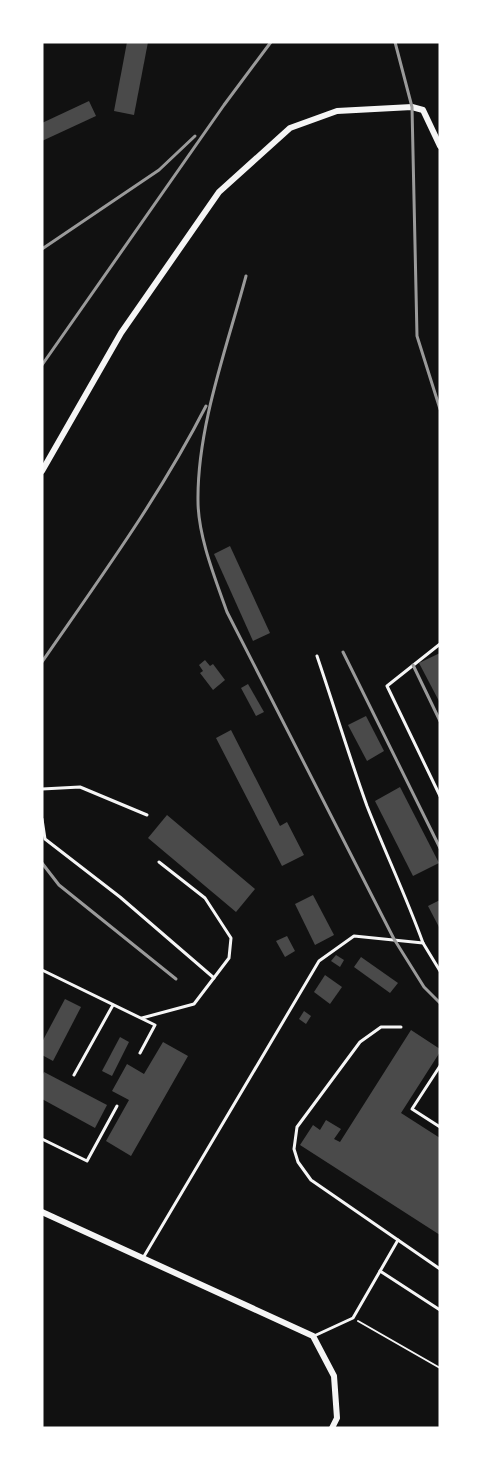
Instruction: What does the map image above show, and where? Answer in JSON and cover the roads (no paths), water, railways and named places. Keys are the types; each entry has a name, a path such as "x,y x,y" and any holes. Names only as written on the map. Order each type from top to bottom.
{"street":[{"path":"42,471 121,333 219,192 290,128 337,111 412,107 423,110 440,146"},
{"path":"42,1212 313,1336 334,1376 337,1418 332,1428"}],"lane":[{"path":"440,644 387,686 440,796"},
{"path":"317,656 366,804 423,943 440,971"},
{"path":"42,789 80,787 147,815"},
{"path":"42,819 44,841 120,897 214,978"},
{"path":"142,1018 194,1004 229,958 231,938 206,898 159,862"},
{"path":"143,1258 319,961 354,936 423,943"},
{"path":"42,970 155,1025 140,1053"},
{"path":"74,1075 113,1005"},
{"path":"402,1027 381,1027 360,1042 297,1127 294,1149 298,1162 311,1180 440,1269"},
{"path":"440,1066 412,1109 440,1126"},
{"path":"42,1139 87,1161 117,1106"},
{"path":"313,1336 353,1318 398,1240"},
{"path":"380,1271 440,1310"}],"railway":[{"path":"42,365 224,105 271,42"},
{"path":"395,42 412,107 417,336 440,409"},
{"path":"42,249 159,170 195,136"},
{"path":"246,276 214,387 202,445 198,501 204,543 227,612 394,939 424,987 440,1003"},
{"path":"42,662 149,504 206,406"},
{"path":"343,652 440,848"},
{"path":"413,665 440,721"},
{"path":"42,863 59,885 176,979"}]}
